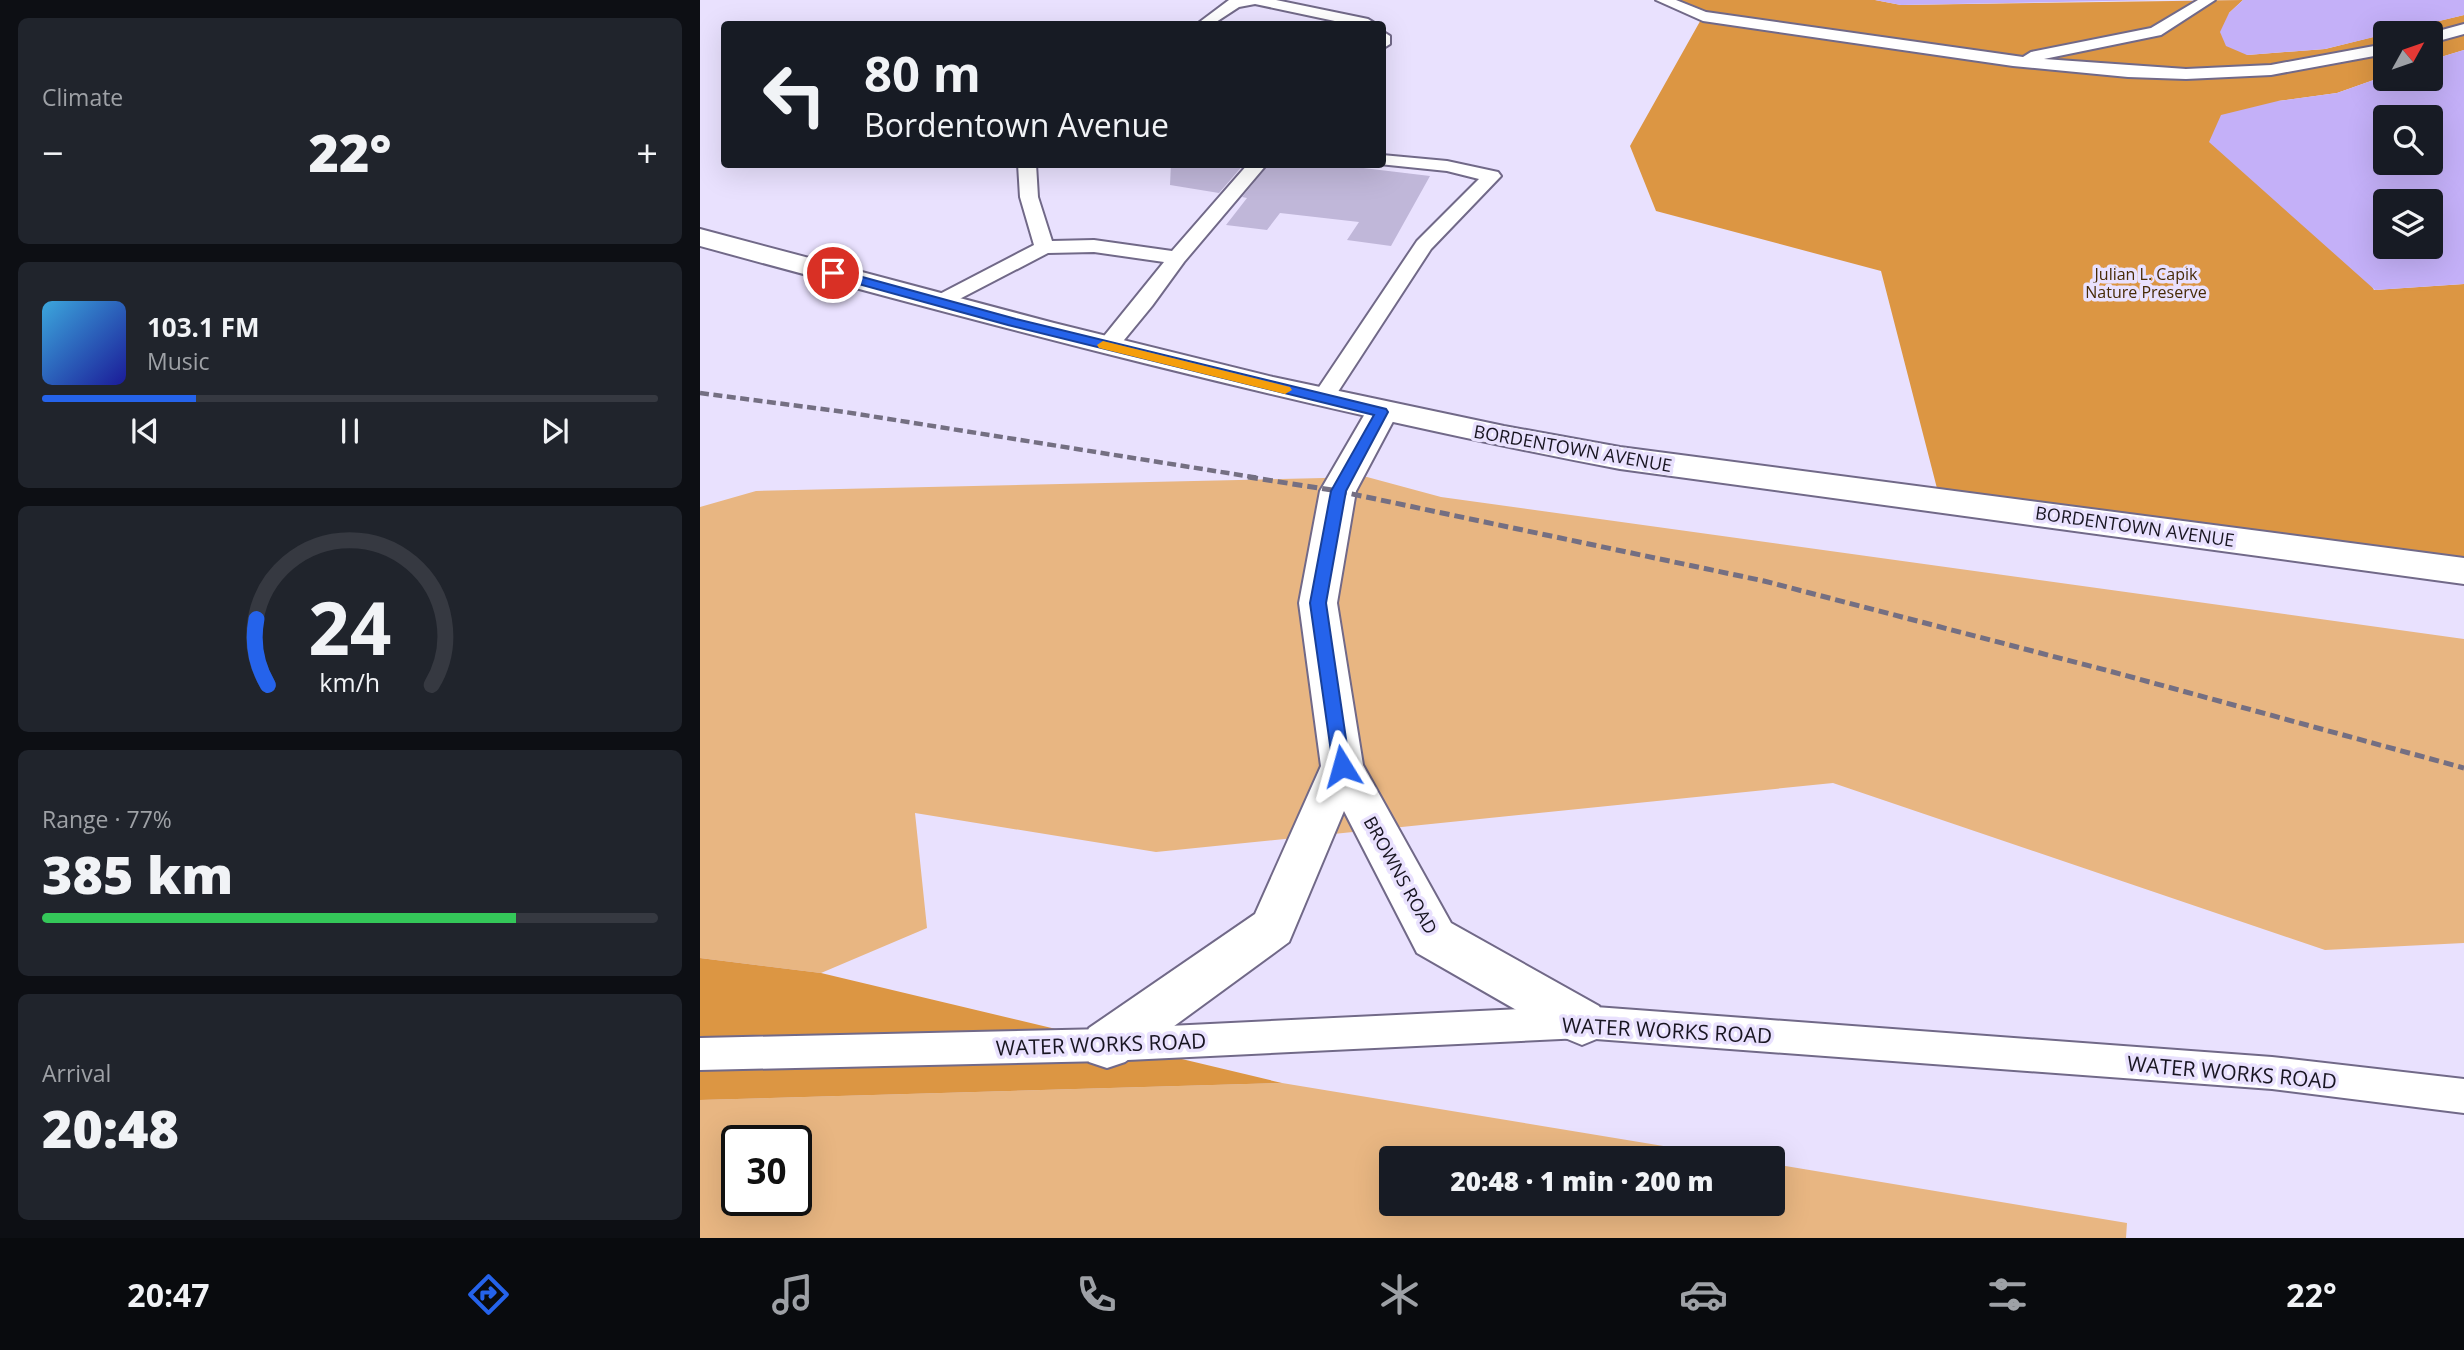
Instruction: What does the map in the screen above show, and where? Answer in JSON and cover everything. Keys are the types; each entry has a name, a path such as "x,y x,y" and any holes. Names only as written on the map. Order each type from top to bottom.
{"main road":[{"name":"BORDENTOWN AVENUE","path":"700,237 1107,346 1322,399 1620,458 2464,571"},
{"name":"BROWNS ROAD","path":"1382,412 1338,491 1318,603 1342,766 1434,938 1582,1022"},
{"path":"1107,1045 1272,928 1342,766"}],"lane":[{"path":"1209,21 1242,0 1255,0 1354,21"},
{"path":"1663,0 1703,16 2066,68 2186,74 2271,71 2373,51"},
{"path":"2012,61 2156,32 2208,0"},
{"path":"2443,35 2464,29"},
{"path":"1322,399 1424,245 1493,176 1447,166 1386,160"},
{"path":"1027,168 1029,197 1044,247"},
{"path":"1107,346 1145,302 1177,258 1255,168"},
{"path":"939,302 1044,247 1094,246 1177,258"},
{"name":"WATER WORKS ROAD","path":"700,1054 1107,1045 1582,1022 2272,1073 2464,1096"}],"shaded area":[{"path":"1875,0 2157,0 1901,5"},
{"path":"2243,0 2464,0 2464,15 2439,21 2373,21 2373,37 2325,49 2247,55 2226,46 2220,32 2229,13"},
{"path":"2464,50 2464,284 2375,290 2209,142 2221,115 2278,101 2337,93 2373,80 2373,91 2443,91 2443,56"},
{"path":"1367,477 1441,497 2464,639 2464,943 2325,950 1833,783 1156,852 915,813 927,928 821,973 700,958 700,507 756,491"},
{"path":"1282,1083 1663,1146 1379,1146 1379,1216 1785,1216 1785,1166 2127,1223 2126,1238 700,1238 700,1100"}],"green space":[{"name":"Julian L. Capik Nature Preserve","path":"1663,0 1875,0 1901,5 2243,0 2229,13 2247,55 2325,49 2373,37 2373,80 2337,93 2278,101 2374,290 2464,284 2464,571 1940,500 1881,271 1656,211 1630,146 1703,16"},
{"path":"2464,15 2464,50 2443,56 2443,21 2439,21"},
{"path":"700,958 821,973 1282,1083 700,1100"}],"building":[{"path":"1171,168 1241,168 1219,193 1170,185"},
{"path":"1266,168 1363,168 1430,176 1391,246 1347,240 1359,222 1280,213 1267,230 1226,225 1247,198 1242,197"}],"railway":[{"path":"700,393 845,412 1259,478"},
{"path":"1248,477 1338,491 1764,581 2113,672 2464,768"}],"slow traffic":[{"path":"1103,345 1285,390"}],"route":[{"path":"833,273 1206,371 1382,412 1338,491 1318,603 1342,766"}]}
